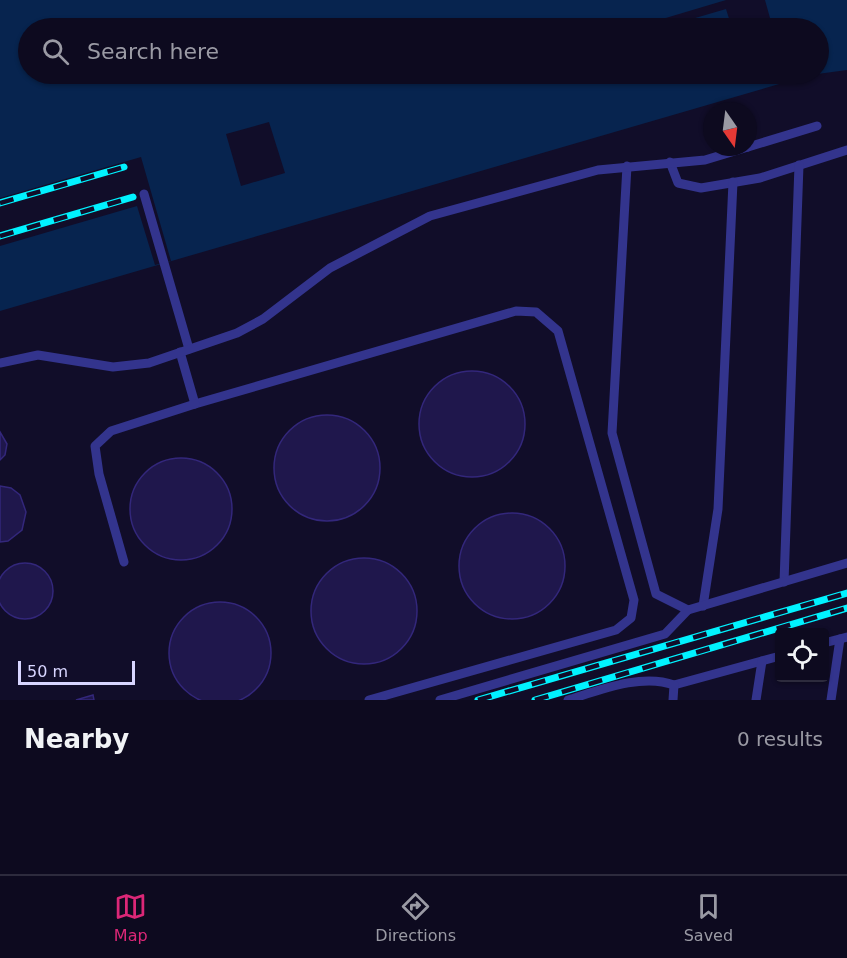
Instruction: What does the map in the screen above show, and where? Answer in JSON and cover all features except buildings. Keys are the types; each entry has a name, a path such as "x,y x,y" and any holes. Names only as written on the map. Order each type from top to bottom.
{"lane":[{"path":"757,144 817,126"},
{"path":"670,162 678,183 701,188 760,178 847,150"},
{"path":"0,363 38,355 113,367 131,366 237,333 263,319 330,268 430,216 572,176 627,166 705,160 718,156"},
{"path":"784,582 799,165"},
{"path":"627,166 612,433 656,594 688,610"},
{"path":"703,606 718,509 733,182"},
{"path":"144,194 184,350 195,404"},
{"path":"124,562 99,474 95,446 111,431 195,404 516,311 536,312 558,331 634,600 631,618 616,630 369,700"},
{"path":"440,700 665,634 688,610 847,563"},
{"path":"829,642 844,638 831,700"},
{"path":"568,700 614,686 660,680 674,686 775,657"},
{"path":"756,700 762,661"},
{"path":"673,700 674,686"}],"water":[{"path":"0,0 847,0 847,70 829,72 829,18 18,18 18,84 779,84 717,102 703,102 703,106 0,311"}],"pier":[{"path":"726,0 765,0 770,18 729,18 726,9 695,18 666,18"},
{"path":"269,122 285,173 241,186 226,134"},
{"path":"141,157 171,261 155,265 137,206 0,246 0,198"}],"railway":[{"path":"0,203 124,167"},
{"path":"0,236 133,197"},
{"path":"478,700 847,593"},
{"path":"535,700 847,608"}]}
